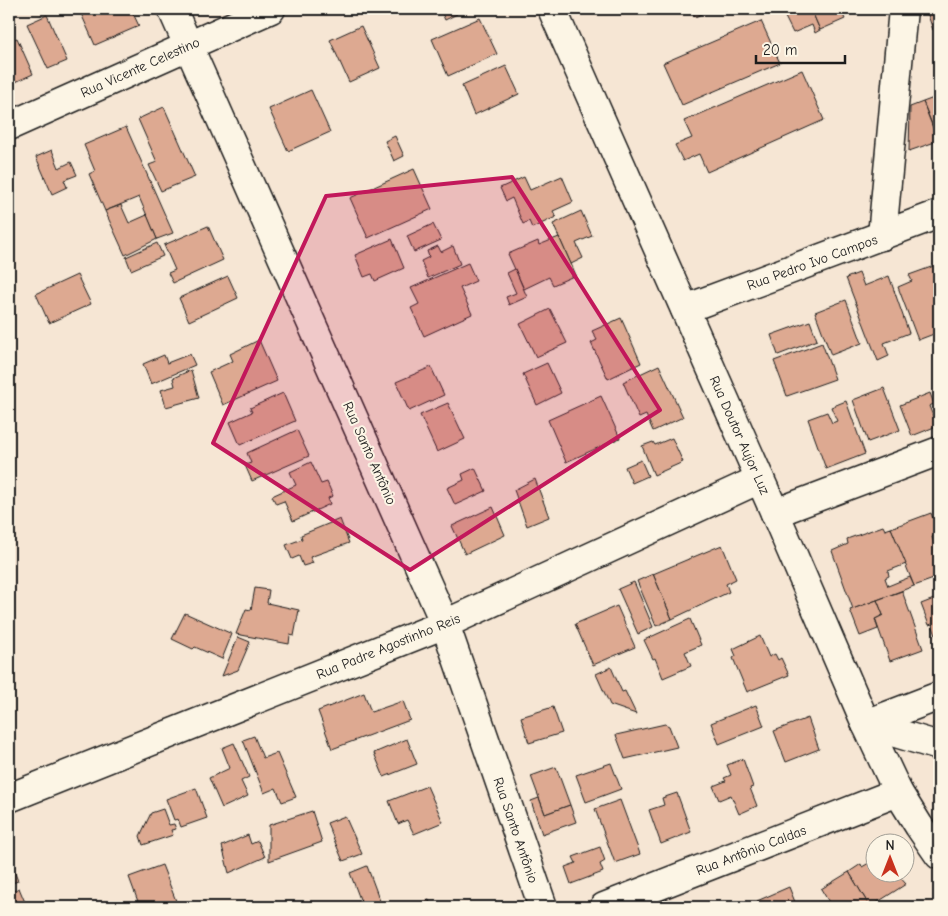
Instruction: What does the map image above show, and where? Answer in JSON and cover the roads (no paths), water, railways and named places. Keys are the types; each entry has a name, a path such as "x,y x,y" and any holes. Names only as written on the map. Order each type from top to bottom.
{"street":[{"name":"Rua Santo Antônio","path":"172,9 445,624 543,907"},
{"name":"Rua Vicente Celestino","path":"9,126 271,9"},
{"name":"Rua Doutor Aujor Luz","path":"552,9 775,513 866,724 898,792 939,855"},
{"path":"882,236 903,9"},
{"name":"Rua Pedro Ivo Campos","path":"685,309 939,214"},
{"path":"775,513 939,451"},
{"name":"Rua Padre Agostinho Reis","path":"9,798 445,624 760,479"},
{"path":"866,724 939,696"},
{"path":"866,724 939,746"},
{"name":"Rua Antônio Caldas","path":"604,907 898,792"}]}
